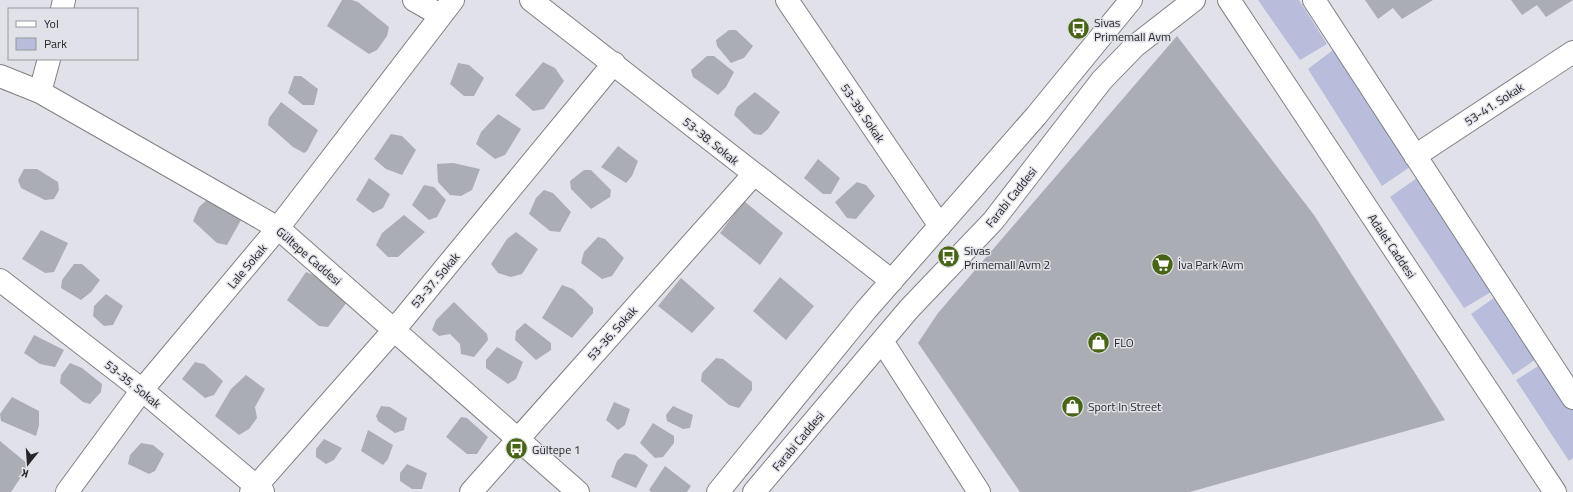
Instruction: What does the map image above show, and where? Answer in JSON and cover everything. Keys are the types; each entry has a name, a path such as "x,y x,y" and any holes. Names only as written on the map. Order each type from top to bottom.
{"street":[{"path":"414,0 447,8"},
{"name":"53-38. Sokak","path":"531,0 892,281"},
{"name":"53-39. Sokak","path":"787,0 940,226"},
{"name":"Farabi Caddesi","path":"754,492 909,309 993,221 1102,80 1135,46 1194,0"},
{"name":"Adalet Caddesi","path":"1229,0 1555,492"},
{"path":"1314,0 1415,156 1565,369 1573,398"},
{"path":"718,492 892,281 1036,116 1125,4"},
{"name":"Lale Sokak","path":"67,492 142,390 278,228 447,8"},
{"name":"53-41. Sokak","path":"1415,156 1573,52"},
{"path":"40,92 49,60"},
{"name":"53-37. Sokak","path":"257,490 394,330 614,64"},
{"name":"Gültepe Caddesi","path":"1,78 40,92 278,228 578,492"},
{"name":"53-36. Sokak","path":"471,492 754,174"},
{"name":"53-35. Sokak","path":"0,280 142,390 257,490"},
{"path":"882,341 979,492"}],"green space":[{"path":"1258,0 1299,0 1327,44 1300,60"},
{"path":"1333,50 1410,167 1382,186 1308,69"},
{"path":"1417,178 1493,291 1464,308 1390,197"},
{"path":"1498,295 1539,357 1513,375 1471,314"},
{"path":"1546,361 1573,404 1573,458 1569,461 1516,380"}],"building":[{"path":"342,0 352,0 358,2 389,27 387,36 377,50 369,54 327,26"},
{"path":"1365,0 1433,0 1402,19 1393,8 1378,19"},
{"path":"1511,0 1573,0 1546,17 1537,5 1522,15"},
{"path":"729,30 736,30 753,46 744,58 731,63 717,46 716,40"},
{"name":"İva Park Avm","path":"1177,36 1314,215 1445,420 1190,492 1020,492 918,343 938,313"},
{"path":"707,56 714,56 734,72 726,87 718,95 693,77 691,70"},
{"path":"543,62 555,68 564,81 544,109 533,111 515,95"},
{"path":"458,63 469,65 484,78 474,96 464,96 450,84"},
{"path":"294,76 301,76 318,89 314,105 303,105 288,93"},
{"path":"755,92 780,112 768,129 761,135 754,134 734,115 737,107"},
{"path":"281,102 318,130 307,151 304,153 293,147 268,125 269,118"},
{"path":"498,114 521,129 505,155 495,159 476,144 481,132"},
{"path":"391,134 402,136 416,150 402,175 386,169 374,159"},
{"path":"618,146 638,161 632,176 626,183 601,167"},
{"path":"818,159 840,178 831,194 823,194 804,178"},
{"path":"453,163 480,169 472,190 461,196 450,195 438,182 437,164"},
{"path":"24,169 37,169 58,182 59,190 54,199 45,200 21,188 18,180"},
{"path":"584,170 591,170 611,190 610,197 591,209 571,189 570,181"},
{"path":"369,178 390,194 383,208 373,213 356,200"},
{"path":"857,182 866,185 875,196 856,219 847,218 835,202"},
{"path":"424,185 434,187 446,200 437,217 429,220 412,205"},
{"path":"544,190 553,193 571,212 560,232 550,231 529,214 536,198"},
{"path":"209,198 241,220 227,245 217,243 193,221 199,207"},
{"path":"744,201 783,233 760,265 720,233"},
{"path":"404,215 425,232 398,257 388,257 376,245 382,233"},
{"path":"41,230 68,243 54,272 45,273 22,259"},
{"path":"516,232 538,249 522,274 511,277 498,273 491,264 507,239"},
{"path":"598,237 605,239 624,258 612,276 602,279 581,263 584,252"},
{"path":"74,264 82,264 100,280 91,292 81,300 61,288 62,280"},
{"path":"306,272 321,278 347,302 328,327 319,326 287,300"},
{"path":"780,277 814,306 786,340 753,311"},
{"path":"681,278 715,308 692,333 658,306"},
{"path":"562,285 573,289 593,308 593,313 572,338 542,318"},
{"path":"106,294 123,306 113,325 104,326 93,316 94,306"},
{"path":"454,302 487,334 488,340 474,357 461,354 460,344 450,334 439,336 432,330 436,320"},
{"path":"525,323 551,343 551,350 536,360 515,340 516,331"},
{"path":"34,335 64,350 55,367 40,364 24,353"},
{"path":"497,347 523,362 516,379 508,384 486,368 486,360"},
{"path":"716,358 723,359 752,382 752,390 739,408 729,405 701,381 702,373"},
{"path":"195,362 204,364 223,381 214,395 205,398 182,379"},
{"path":"70,363 82,368 102,384 101,392 90,404 83,402 60,383 61,375"},
{"path":"246,375 265,389 255,407 257,418 249,429 239,435 215,416 231,389"},
{"path":"12,397 39,411 39,425 36,436 1,421 0,414"},
{"path":"614,402 630,409 625,425 618,430 606,420"},
{"path":"381,406 390,407 407,418 404,430 395,433 378,421 376,416"},
{"path":"673,406 693,415 690,428 683,429 667,421 666,415"},
{"path":"461,417 467,418 488,437 477,454 467,454 446,437"},
{"path":"653,423 674,436 674,443 663,457 655,458 640,443"},
{"path":"368,430 393,445 388,459 383,465 361,451"},
{"path":"324,439 342,448 334,460 326,464 316,457 316,449"},
{"path":"0,441 29,465 11,492 0,492"},
{"path":"141,443 153,445 164,454 155,471 149,474 128,464 130,455"},
{"path":"625,453 635,455 648,465 636,488 611,477 617,461"},
{"path":"407,464 427,473 422,489 412,489 400,481 400,473"},
{"path":"665,466 691,486 687,492 651,492 649,490"}],"place":[{"name":"Sivas Primemall Avm","path":"1079,29"},
{"name":"Sivas Primemall Avm 2","path":"948,257"},
{"name":"İva Park Avm","path":"1163,264"},
{"name":"FLO","path":"1098,342"},
{"name":"Sport In Street","path":"1073,406"},
{"name":"Gültepe 1","path":"517,449"}]}
